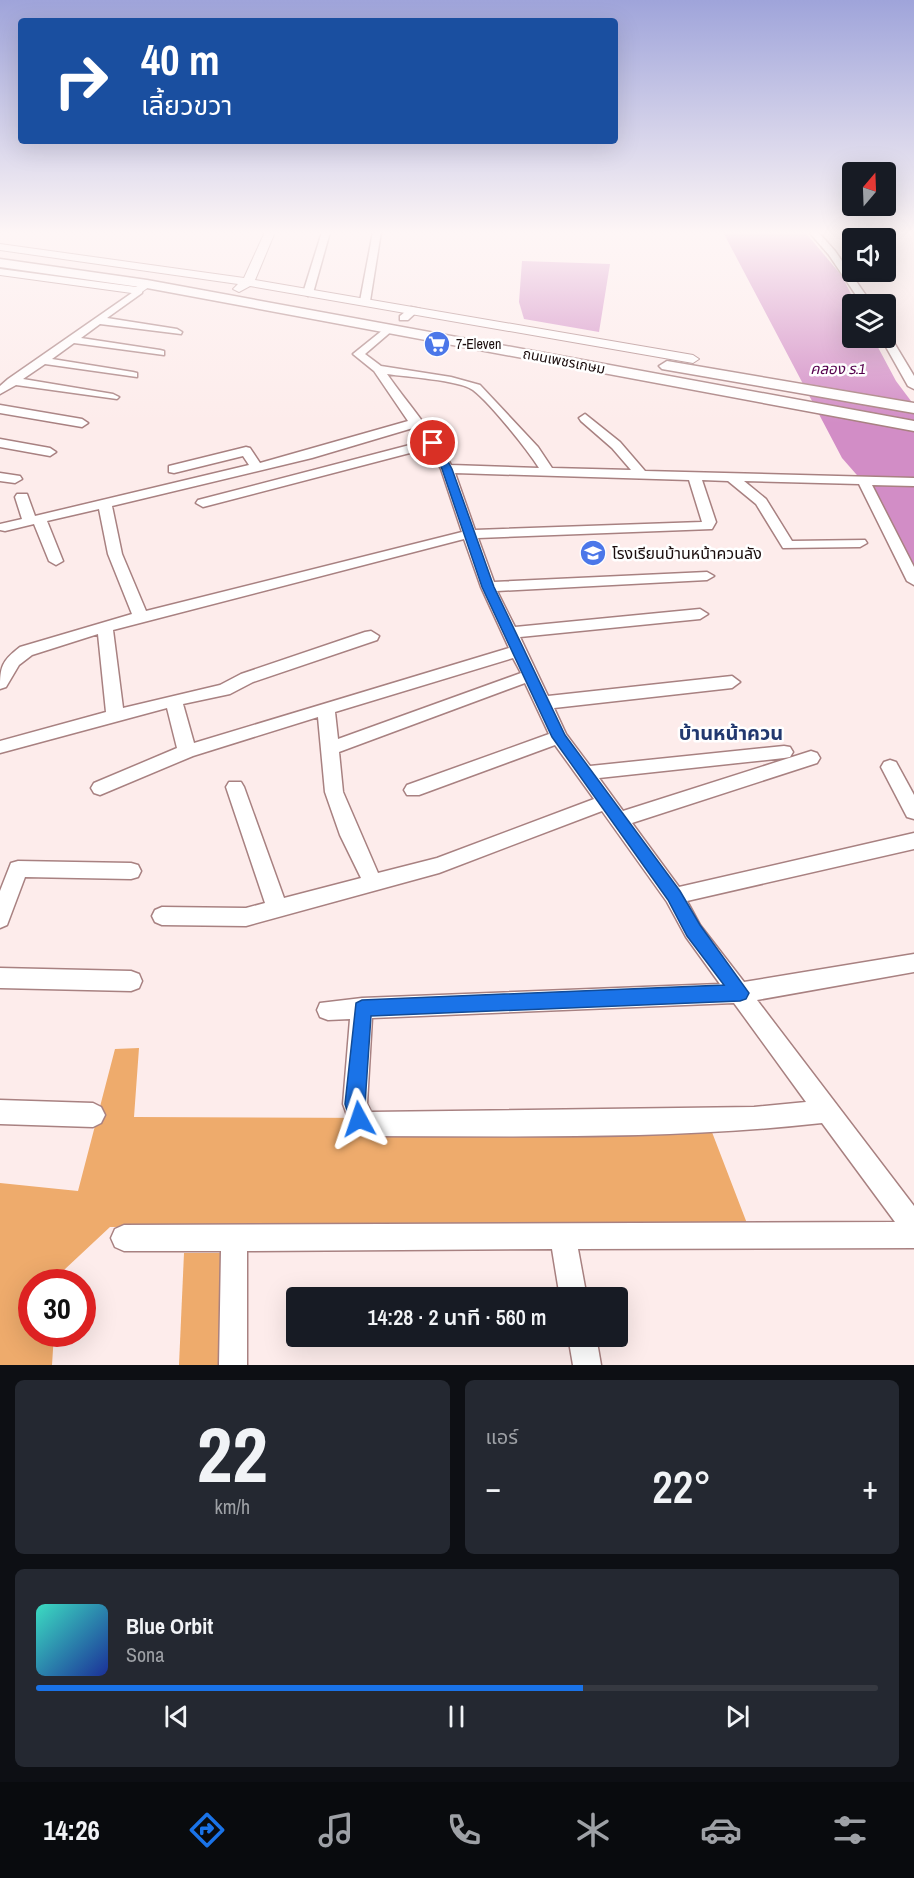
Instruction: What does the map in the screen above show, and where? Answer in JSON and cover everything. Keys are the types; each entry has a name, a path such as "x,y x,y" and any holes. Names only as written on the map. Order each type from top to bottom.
{"main road":[{"name":"ถนนเพชรเกษม","path":"190,296 389,328 914,426"},
{"name":"ถนนเพชรเกษม","path":"304,296 727,376 914,408"}],"street":[{"path":"0,391 132,296"},
{"path":"327,296 365,301 409,314 693,359"},
{"path":"365,301 366,296"},
{"path":"97,320 177,332"},
{"path":"389,328 357,354 378,369 415,423 433,443 447,469 488,587 559,737 674,896 693,931 914,1227"},
{"path":"69,339 160,353"},
{"path":"892,348 914,386"},
{"path":"40,360 133,375"},
{"path":"378,369 451,380 476,387 534,450 547,470"},
{"path":"12,381 112,397"},
{"path":"0,409 82,423"},
{"path":"585,418 616,446 640,473"},
{"path":"5,527 257,467 415,423"},
{"path":"0,443 50,452"},
{"path":"203,503 433,443"},
{"path":"174,469 246,451 257,467"},
{"path":"447,469 914,482"},
{"path":"0,683 5,666 26,651 141,617 469,534 703,527 709,522 694,476"},
{"path":"0,477 15,479"},
{"path":"731,477 762,502 788,544 796,546 860,543"},
{"path":"863,480 914,581"},
{"path":"22,497 56,561"},
{"path":"105,503 115,554 141,617"},
{"path":"488,587 707,576"},
{"path":"509,633 700,614"},
{"path":"105,627 115,716"},
{"path":"0,747 174,700 224,690 247,678 371,636"},
{"path":"100,788 187,751 517,651"},
{"path":"328,748 529,676"},
{"path":"542,703 732,682"},
{"path":"174,700 187,751"},
{"path":"326,709 334,792 350,835 372,881"},
{"path":"413,790 559,737"},
{"path":"586,773 784,752"},
{"path":"619,820 811,758"},
{"path":"890,767 914,812"},
{"path":"235,787 277,909"},
{"path":"162,916 246,917 372,881 439,865 606,802"},
{"path":"674,896 883,846 914,841"},
{"path":"0,919 18,869 131,871"},
{"path":"328,1010 740,993 914,963"},
{"path":"0,978 131,981"},
{"path":"362,1008 355,1104 359,1119 367,1124 754,1119 828,1111"},
{"path":"0,1112 93,1115"},
{"path":"124,1238 914,1235"},
{"path":"563,1237 572,1287"},
{"path":"233,1365 234,1238"},
{"path":"584,1347 587,1365"}],"shaded area":[{"path":"139,1048 134,1117 658,1119 710,1127 748,1226 110,1227 65,1269 18,1269 18,1347 53,1347 52,1365 0,1365 0,1183 78,1191 115,1049"},
{"path":"184,1253 245,1253 244,1365 179,1365"}],"water":[{"path":"519,296 605,296 599,332 524,319"},
{"name":"คลอง ร.1","path":"757,296 842,296 842,348 878,348 896,381 914,405 914,571 877,498 842,458"}],"place":[{"name":"7-Eleven","path":"437,344"},
{"name":"โรงเรียนบ้านหน้าควนลัง","path":"593,553"}],"district":[{"name":"บ้านหน้าควน","path":"731,732"}],"route":[{"path":"359,1119 355,1104 362,1008 740,993 693,931 674,896 559,737 488,587 447,469 433,443"}]}
